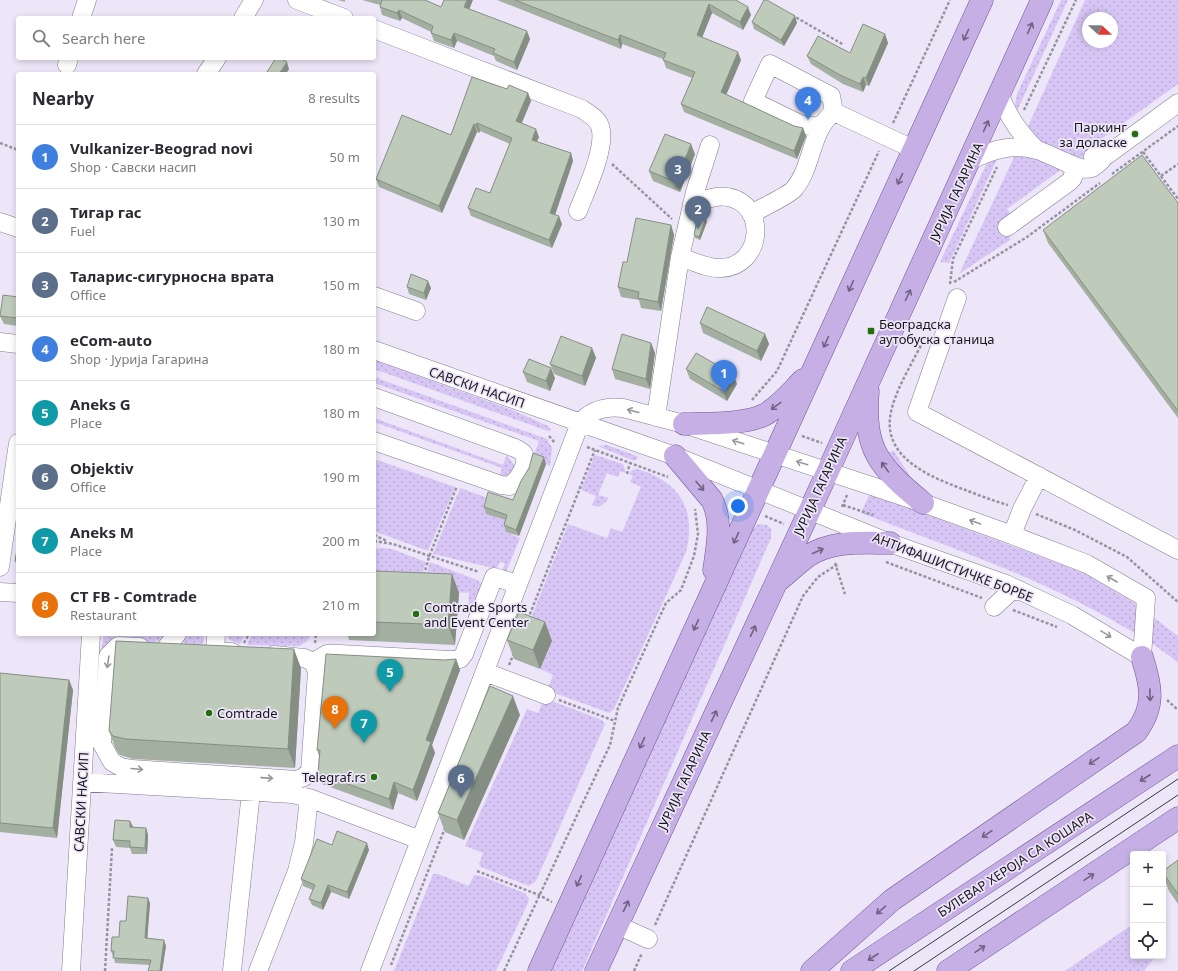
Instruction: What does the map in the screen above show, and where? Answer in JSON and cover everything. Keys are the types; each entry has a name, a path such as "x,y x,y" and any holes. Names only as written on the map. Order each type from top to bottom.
{"main road":[{"path":"539,971 748,510 982,0"},
{"name":"ЈУРИЈА ГАГАРИНА","path":"596,971 971,160 1042,0"},
{"path":"684,424 730,422 763,415 782,402 813,369"},
{"path":"868,381 866,410 870,442 893,478 923,503"},
{"path":"675,456 716,506 718,545 712,589"},
{"path":"775,583 808,556 829,546 863,543 887,552"},
{"path":"812,971 892,900 1126,740 1145,721 1151,698 1150,687 1142,657"},
{"name":"БУЛЕВАР ХЕРОЈА СА КОШАРА","path":"852,971 1178,756"},
{"path":"948,971 1178,818"}],"street":[{"path":"82,16 87,0"},
{"path":"244,16 254,0"},
{"path":"297,0 339,16"},
{"path":"376,30 582,109 592,116 600,127 602,134 598,152 578,211"},
{"path":"207,72 216,60"},
{"path":"820,127 802,125 753,101 770,64 831,96 834,112"},
{"path":"1000,95 1006,112 1016,128 1036,149"},
{"path":"971,160 995,149 1007,147 1036,149 1080,168 1086,168 1086,162 1098,154 1107,155 1178,103"},
{"path":"834,112 913,150"},
{"path":"751,214 794,189 820,127 827,117 834,112"},
{"path":"656,417 685,231 710,145"},
{"path":"1007,227 1073,178 1073,168 1066,162"},
{"path":"680,257 721,268 732,267 742,262 750,254 755,243 757,232 755,221 740,202 729,197 716,197 692,204"},
{"path":"0,222 16,227"},
{"path":"951,291 917,412 1178,550"},
{"path":"376,297 416,311"},
{"path":"0,342 16,344"},
{"name":"САВСКИ НАСИП","path":"376,351 675,456 758,490"},
{"path":"376,398 515,448 522,453 525,461 518,481 510,486 501,485 376,441"},
{"path":"370,971 572,442 580,423 593,411 613,407 684,424 923,503 1087,564 1146,598 1142,657"},
{"path":"0,567 16,457"},
{"path":"1012,535 1022,509 1039,476"},
{"name":"АНТИФАШИСТИЧКЕ БОРБЕ","path":"758,490 836,522 887,552 988,578 1022,591 1072,615 1142,657"},
{"path":"313,662 326,654 356,654 449,660 460,659 466,650 494,577 518,584"},
{"path":"988,578 994,584 996,604"},
{"path":"996,604 1011,591 1022,591"},
{"path":"0,592 16,593"},
{"name":"САВСКИ НАСИП","path":"71,971 91,636"},
{"path":"165,649 175,636"},
{"path":"215,652 216,636"},
{"path":"118,646 215,652 304,658 313,662 317,672 310,772 304,778 297,780 132,769 121,767 112,762 102,744 108,656 118,646"},
{"path":"485,672 546,696"},
{"path":"82,782 292,794 309,798 420,840"},
{"path":"232,971 250,792"},
{"path":"258,971 297,871 304,843 309,798"},
{"path":"617,925 648,939"}],"path":[{"path":"755,397 777,371 950,0"},
{"path":"1016,128 1076,0"},
{"path":"790,14 844,45"},
{"path":"951,291 1178,126"},
{"path":"0,144 16,149"},
{"path":"951,291 953,259 1007,147"},
{"path":"598,152 685,231"},
{"path":"1143,152 1178,199"},
{"path":"1161,176 1178,164"},
{"path":"893,441 890,429 890,416 895,400 927,332"},
{"path":"786,430 838,449"},
{"path":"572,442 674,480"},
{"path":"527,620 595,450"},
{"path":"627,474 630,464"},
{"path":"423,578 429,557 464,471"},
{"path":"836,522 854,480"},
{"path":"843,505 873,515"},
{"path":"504,971 610,745 618,708 666,603 681,590 694,556 698,534 694,507"},
{"path":"748,510 800,530"},
{"path":"376,536 393,544 429,557 494,577"},
{"path":"376,541 393,544"},
{"path":"887,552 996,604 1062,629"},
{"path":"634,971 803,596 818,576 844,562"},
{"path":"836,565 845,594"},
{"path":"504,679 516,649"},
{"path":"1150,687 1178,710"},
{"path":"546,696 615,720"},
{"path":"389,971 448,820"},
{"path":"105,971 112,848"},
{"path":"477,871 539,895 566,911"}],"shaded area":[{"path":"1061,0 1068,0 1017,111 1014,109 1017,94"},
{"path":"1085,0 1178,0 1178,84 1093,145 1096,150 1088,156 1077,159 1036,140 1025,133"},
{"path":"1017,151 1063,168 1007,209 1012,216 1010,240 959,274"},
{"path":"1000,153 949,263 940,262 987,163"},
{"path":"376,361 510,409 548,426 551,429 549,431 376,370"},
{"path":"376,378 547,439 552,448 550,466 533,457 539,441 376,384"},
{"path":"376,419 503,465 507,455 515,466 514,471 506,478 499,478 502,468 376,423"},
{"path":"607,445 637,456 638,459 634,461 598,446"},
{"path":"894,451 910,476 895,467 888,452"},
{"path":"595,455 623,464 626,473 620,471 618,477 607,473 598,495 609,498 599,507 592,505 596,496 581,490"},
{"path":"376,460 455,487 428,551 376,532"},
{"path":"637,469 652,474 674,489 686,510 689,523 689,537 686,552 614,709 609,713 547,690 553,675 540,669 552,642 526,631 568,524 607,538 611,528 622,532 641,487 630,482 633,476 629,474 632,470"},
{"path":"460,488 491,499 510,522 506,532 520,538 506,572 502,571 505,563 500,562 497,569 433,554"},
{"path":"869,495 890,501 1080,571 1136,604 1178,636 1178,663 1163,651 1138,635 1082,604 1051,589 989,562 861,513"},
{"path":"758,524 767,525 771,529 771,538 582,971 550,971 752,530"},
{"path":"376,549 392,549 426,562 418,590 376,588"},
{"path":"430,562 477,580 482,584 468,620 469,590 468,593 422,590"},
{"path":"104,636 166,636 158,641 152,642 120,639 106,650 101,650"},
{"path":"184,636 203,636 204,640 201,646 187,647 183,641"},
{"path":"228,636 244,636 240,644 230,640"},
{"path":"251,636 310,636 308,640 300,646 247,645"},
{"path":"544,698 602,720 605,724 536,881 529,886 481,867 479,864 483,853 465,846 527,709 538,713"},
{"path":"433,874 438,874 469,886 474,875 481,876 525,893 529,899 496,971 394,971"},
{"path":"1130,926 1130,959 1154,959 1144,971 1065,971"}],"building":[{"path":"382,0 425,0 441,7 444,0 467,0 464,7 527,31 514,62 493,53 495,49 454,33 451,40 431,33 433,26 399,10 397,13 380,7"},
{"path":"515,0 736,0 748,7 740,22 709,4 697,35 738,52 721,92 794,126 803,128 794,151 681,104 695,72 663,60 666,53 620,35 618,40"},
{"path":"764,0 767,0 795,16 781,40 752,22"},
{"path":"863,24 885,34 866,78 863,77 860,84 840,75 807,56 818,36 850,53"},
{"path":"275,60 284,60 287,62 280,72 267,72"},
{"path":"472,77 507,89 509,85 528,93 516,121 536,129 532,140 571,153 550,213 559,216 549,240 468,208 476,188 490,193 512,138 477,123 476,125 474,124 439,206 376,179 402,115 451,135"},
{"path":"665,134 691,144 676,182 649,171"},
{"path":"1142,155 1178,203 1178,411 1043,230"},
{"path":"698,215 706,218 699,237 694,235"},
{"path":"636,218 671,225 658,302 638,298 639,292 618,287 623,262 627,262"},
{"path":"411,274 428,281 424,293 407,287"},
{"path":"3,295 16,297 16,318 0,316"},
{"path":"707,307 765,334 757,351 700,323"},
{"path":"622,334 651,343 646,379 612,369"},
{"path":"561,336 592,348 582,376 550,364"},
{"path":"696,353 733,374 723,391 686,369"},
{"path":"529,359 551,368 546,381 523,372"},
{"path":"533,453 544,457 516,530 504,525 507,515 484,507 488,492 513,500 521,481 529,468"},
{"path":"376,571 452,574 448,625 376,622"},
{"path":"519,612 545,622 533,650 507,640"},
{"name":"Comtrade","path":"116,641 294,649 288,749 126,739 113,736 109,731"},
{"path":"326,654 445,660 456,659 426,740 431,742 413,790 394,782 389,799 318,773 320,750 317,750"},
{"path":"0,673 69,680 53,828 0,823"},
{"path":"490,686 513,696 457,820 438,813"},
{"path":"115,820 130,821 130,827 146,828 145,848 130,847 130,841 113,840"},
{"path":"337,831 367,843 347,892 328,885 321,903 309,899 315,885 301,879 317,839 332,845"},
{"path":"1178,860 1178,894 1166,877 1166,869"},
{"path":"128,896 148,898 145,938 164,940 160,971 148,971 151,960 113,958 114,951 111,951 112,937 119,937 120,921 126,921"}],"tram line":[{"path":"889,971 1178,779"},
{"path":"914,971 1178,795"}],"place":[{"name":"eCom-auto","path":"808,120"},
{"name":"Паркинг за доласке","path":"1135,134"},
{"name":"Таларис-сигурносна врата","path":"678,189"},
{"name":"Тигар гас","path":"698,229"},
{"name":"Београдска аутобуска станица","path":"871,331"},
{"name":"Vulkanizer-Beograd novi","path":"724,393"},
{"name":"Comtrade Sports and Event Center","path":"416,614"},
{"name":"Aneks G","path":"390,692"},
{"name":"Comtrade","path":"209,713"},
{"name":"CT FB - Comtrade","path":"335,729"},
{"name":"Aneks M","path":"364,743"},
{"name":"Telegraf.rs","path":"374,777"},
{"name":"Objektiv","path":"461,798"}]}
